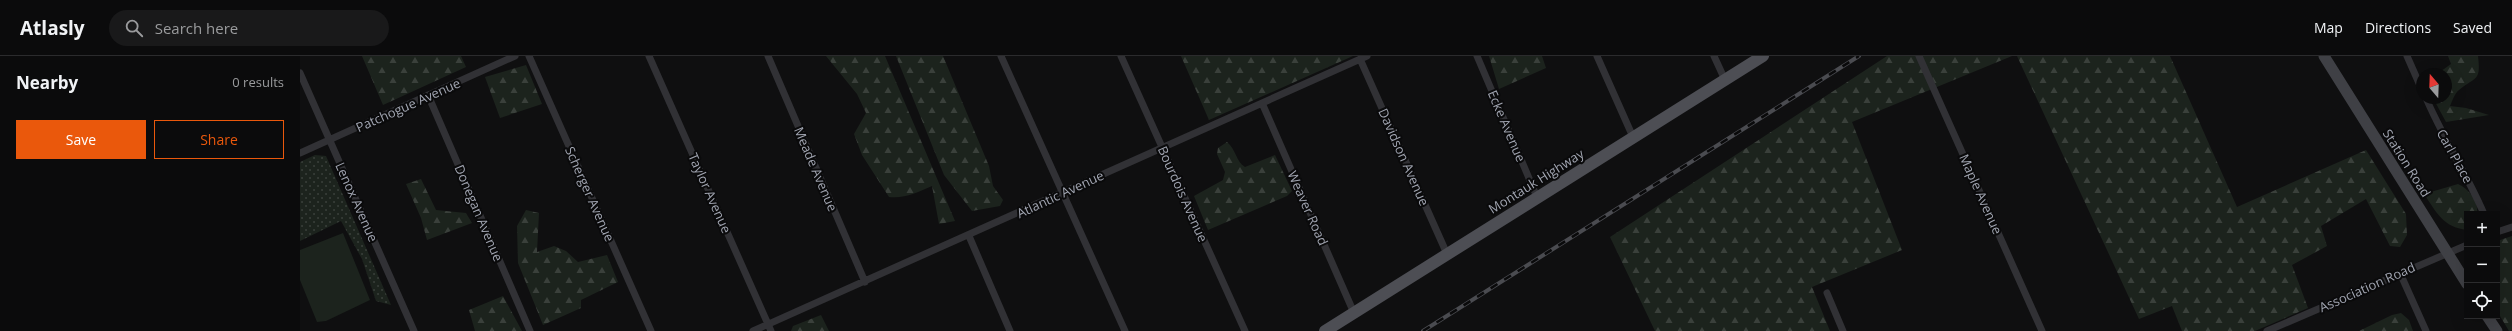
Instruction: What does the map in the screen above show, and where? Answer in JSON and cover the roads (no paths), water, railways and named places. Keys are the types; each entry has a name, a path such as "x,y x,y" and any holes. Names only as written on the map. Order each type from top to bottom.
{"main road":[{"name":"Montauk Highway","path":"1325,331 1763,56"},
{"name":"Station Road","path":"2324,56 2466,283"},
{"path":"2489,319 2497,331"}],"street":[{"name":"Patchogue Avenue","path":"300,153 515,56"},
{"name":"Scherger Avenue","path":"530,56 651,331"},
{"name":"Taylor Avenue","path":"649,56 770,328"},
{"name":"Meade Avenue","path":"768,56 865,282"},
{"path":"1001,56 1125,331"},
{"name":"Bourdois Avenue","path":"1121,56 1245,331"},
{"name":"Atlantic Avenue","path":"753,331 770,328 865,282 1162,147 1368,56"},
{"name":"Ecke Avenue","path":"1477,56 1537,197"},
{"path":"1597,56 1633,137"},
{"path":"1714,56 1725,80"},
{"name":"Maple Avenue","path":"1919,56 2042,331"},
{"path":"2407,56 2416,76"},
{"name":"Davidson Avenue","path":"1360,60 1447,254"},
{"name":"Lenox Avenue","path":"300,73 414,331"},
{"name":"Donegan Avenue","path":"428,95 530,331"},
{"name":"Weaver Road","path":"1262,103 1354,313"},
{"name":"Carl Place","path":"2429,104 2441,133 2474,190 2483,211"},
{"path":"2500,231 2512,227"},
{"path":"969,236 1010,331"},
{"name":"Association Road","path":"2268,331 2464,246"},
{"path":"2400,273 2426,331"},
{"path":"1827,293 1843,331"}],"railway":[{"path":"1423,331 1859,56"}]}
